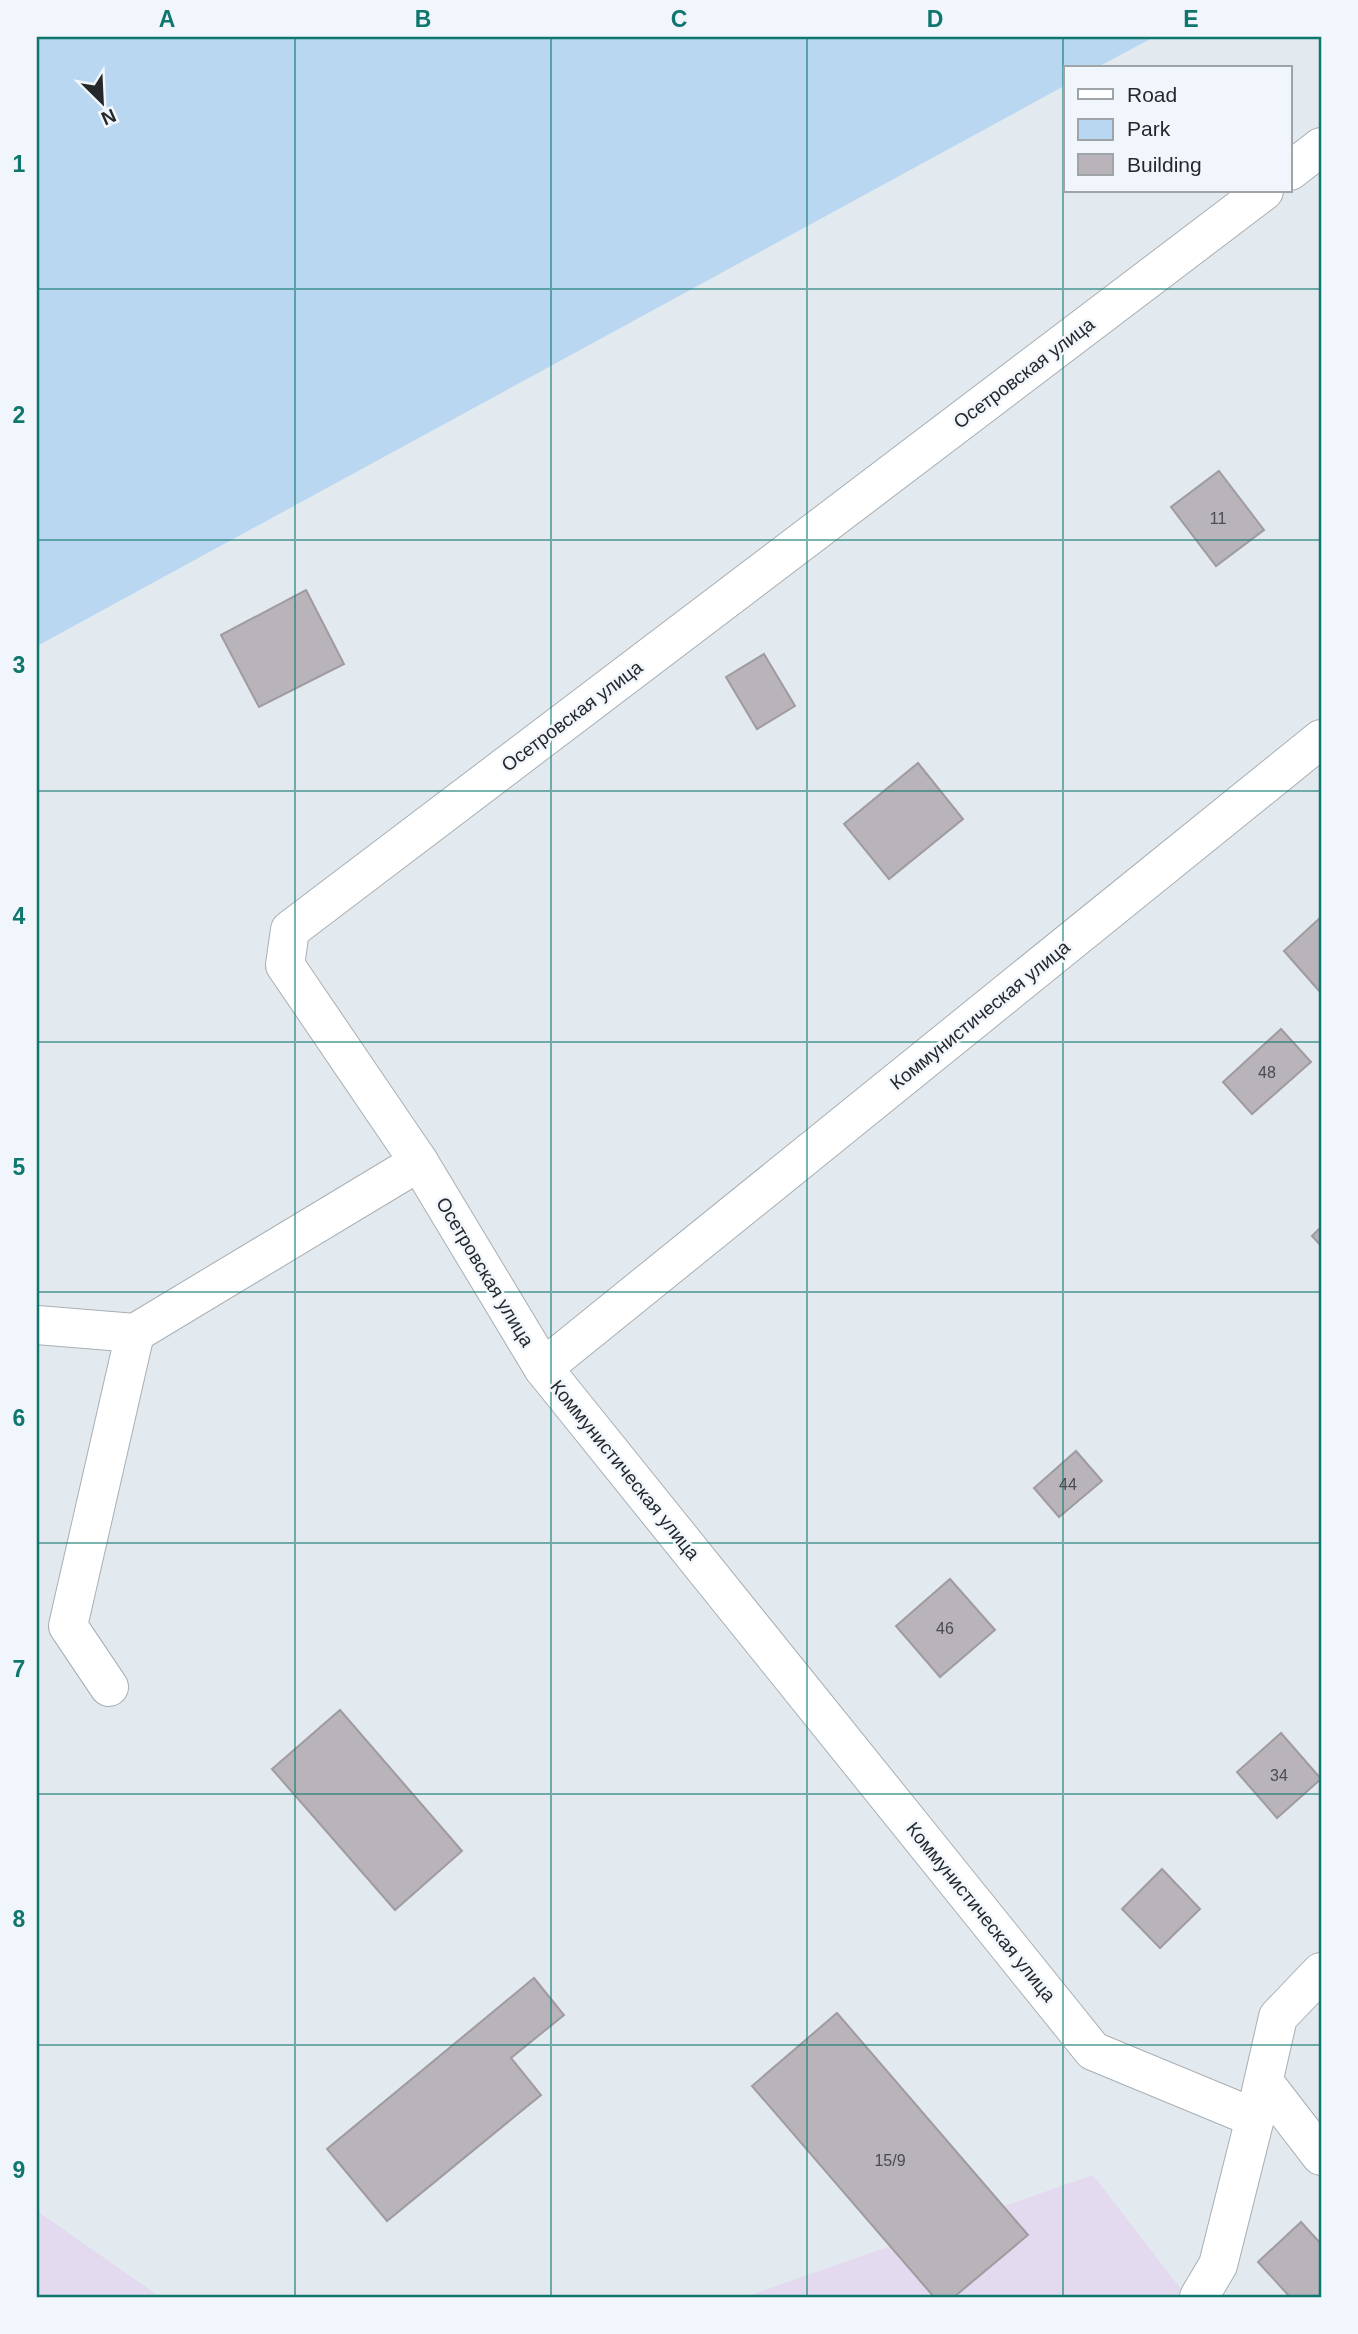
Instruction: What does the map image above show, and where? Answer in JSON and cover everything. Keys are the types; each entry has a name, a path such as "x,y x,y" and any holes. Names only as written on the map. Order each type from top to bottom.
{"street":[{"path":"1292,169 1321,147"},
{"name":"Осетровская улица","path":"543,1368 419,1162 285,965 290,930 1263,192"},
{"name":"Коммунистическая улица","path":"1259,2100 1093,2051 543,1368 1321,739"},
{"path":"37,1325 135,1333 419,1162"},
{"path":"109,1687 68,1626 135,1333"},
{"path":"1199,2297 1218,2265 1278,2017 1321,1972"},
{"path":"1259,2100 1321,2156"}],"shaded area":[{"path":"1093,2175 1187,2297 745,2297"},
{"path":"37,2211 160,2297 37,2297"}],"green space":[{"path":"37,37 1154,37 1100,66 1064,66 1064,86 37,646"}],"building":[{"path":"1219,471 1264,530 1216,566 1171,507"},
{"path":"306,590 344,664 259,707 221,635"},
{"path":"764,654 795,706 757,729 726,677"},
{"path":"918,763 963,819 889,879 844,824"},
{"path":"1321,917 1321,993 1284,951"},
{"path":"1281,1029 1311,1062 1252,1114 1223,1082"},
{"path":"1321,1227 1321,1246 1312,1236"},
{"path":"1076,1451 1102,1481 1059,1517 1034,1488"},
{"path":"950,1579 995,1630 940,1677 896,1626"},
{"path":"340,1710 462,1851 395,1910 272,1769"},
{"path":"1281,1733 1321,1779 1277,1818 1237,1772"},
{"path":"1162,1869 1200,1909 1160,1948 1122,1909"},
{"path":"534,1978 564,2015 511,2058 541,2095 387,2221 327,2149"},
{"path":"837,2013 1028,2235 954,2297 934,2297 752,2086"},
{"path":"1301,2222 1321,2244 1321,2297 1290,2297 1258,2262"}]}
